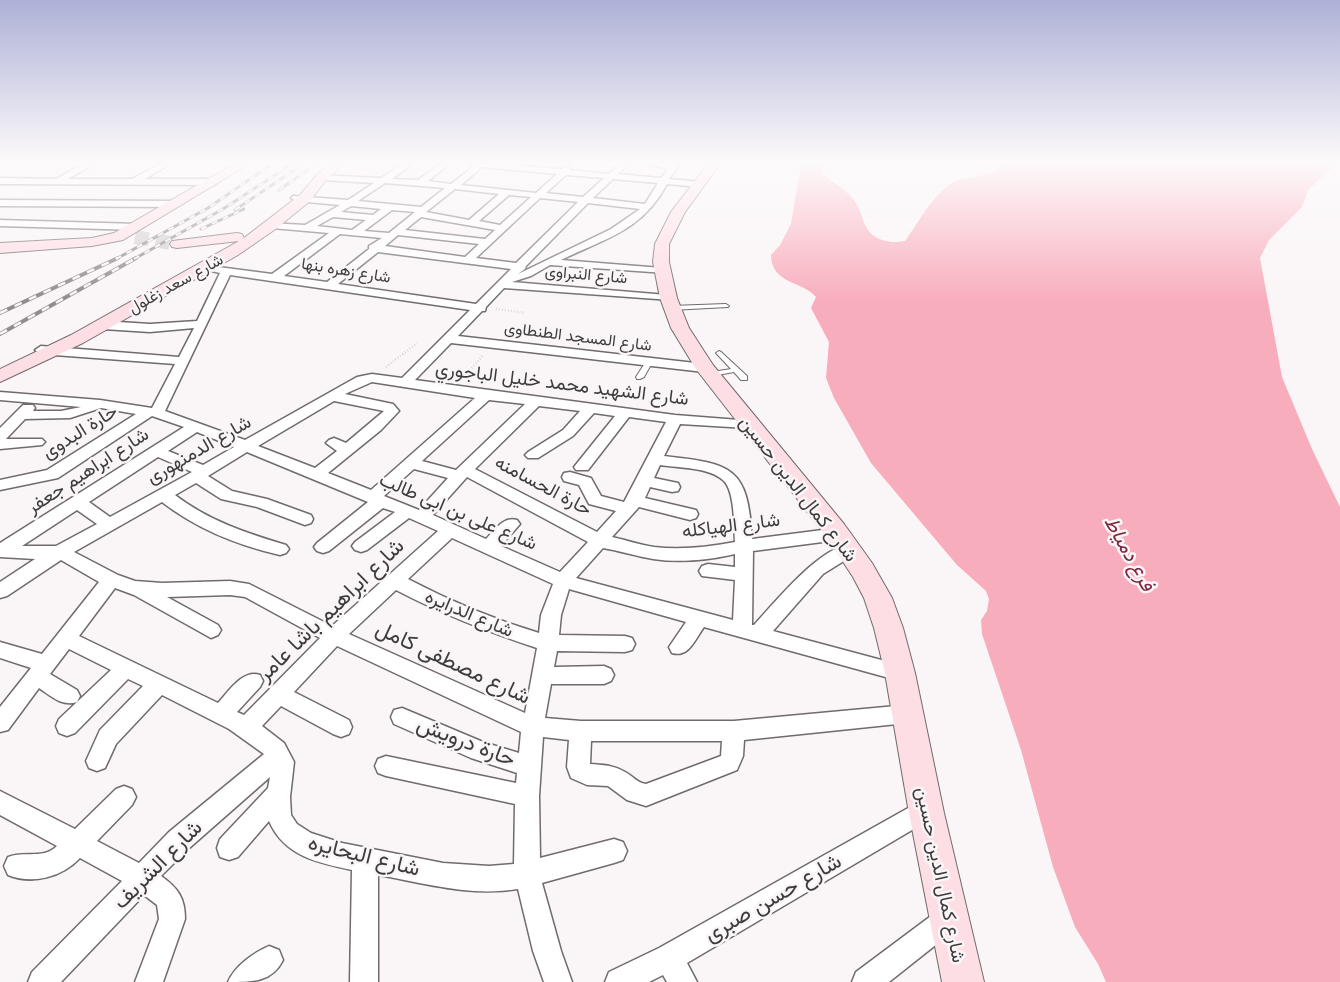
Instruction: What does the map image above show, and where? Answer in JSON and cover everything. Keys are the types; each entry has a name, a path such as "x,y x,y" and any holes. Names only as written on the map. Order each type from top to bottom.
{"main road":[{"path":"0,248 92,242 127,236 167,210"},
{"name":"شارع سعد زغلول","path":"0,376 281,210"},
{"name":"شارع سعد زغلول","path":"45,351 103,324 207,266 272,226 288,210"},
{"name":"شارع كمال الدين حسين","path":"681,210 662,244 660,258 669,303 689,347 711,365 747,424 811,499 843,542 870,582 881,606 900,673 962,982"},
{"path":"167,278 176,254 204,243 236,237"}],"street":[{"path":"57,223 81,210"},
{"path":"306,229 338,210"},
{"path":"354,233 386,210"},
{"path":"410,210 501,228"},
{"path":"330,285 373,248 424,210"},
{"path":"471,223 486,210"},
{"path":"469,259 521,210"},
{"path":"404,384 481,308 575,210"},
{"path":"505,282 529,274 548,262 616,230 644,210"},
{"path":"331,214 374,218"},
{"path":"0,223 57,223 127,236"},
{"path":"272,226 487,242"},
{"path":"276,277 338,232"},
{"path":"373,248 521,267"},
{"path":"548,262 662,271"},
{"name":"شارع زهره بنها","path":"207,266 226,271 481,308"},
{"path":"153,413 202,324 226,271"},
{"name":"شارع النبراوى","path":"505,282 669,303"},
{"path":"103,324 150,328 202,324"},
{"name":"شارع المسجد الطنطاوى","path":"449,339 650,362 711,365"},
{"path":"45,351 182,361"},
{"name":"شارع الشهيد محمد خليل الباجوري","path":"372,378 404,384 625,413 747,424"},
{"name":"شارع الدمنهورى","path":"0,591 60,552 200,474 244,446 362,380 372,378"},
{"path":"323,547 377,499 411,463 486,395"},
{"name":"شارع على بن ابى طالب","path":"0,396 100,404 153,413 196,426 451,529 563,581 900,673"},
{"path":"316,475 340,447 376,428 392,413 390,408 332,396"},
{"path":"0,437 37,400"},
{"path":"361,546 415,514 462,473 536,401"},
{"path":"21,415 70,416 85,412 100,404"},
{"path":"533,455 568,433 591,408"},
{"name":"حارة البدوى","path":"0,485 52,474 153,413"},
{"path":"625,413 576,472 585,482 595,500 690,514"},
{"path":"558,982 547,952 527,873 528,796 533,727 551,615 563,581 601,541 631,505 656,460 675,419"},
{"name":"شارع ابراهيم جعفر","path":"1,551 196,426"},
{"path":"0,444 37,442"},
{"path":"156,452 200,474 227,495 261,503 305,519"},
{"path":"656,460 710,469 731,478 738,491 745,546 744,574 751,631"},
{"name":"حارة الحسامنه","path":"411,463 462,473 601,541"},
{"path":"645,481 672,487"},
{"path":"164,494 181,508 218,529 239,538 280,549"},
{"path":"77,502 109,524"},
{"path":"489,547 511,524"},
{"name":"شارع ابراهيم باشا عامر","path":"246,728 334,636 393,580 451,529"},
{"name":"شارع الهياكله","path":"601,541 624,547 663,553 717,552 745,546 843,542"},
{"path":"751,631 843,542"},
{"path":"1,551 48,554 60,552"},
{"name":"شارع مصطفى كامل","path":"60,552 111,580 134,588 162,590 230,588 249,591 334,636 533,727 580,731 734,731 907,714"},
{"path":"708,571 744,574"},
{"path":"0,723 111,580"},
{"name":"شارع الدرايره","path":"393,580 442,605 483,622 548,643 625,644"},
{"path":"134,588 211,630"},
{"path":"678,647 700,618"},
{"path":"66,639 221,714 246,728 279,755"},
{"path":"0,650 41,670 69,696"},
{"path":"67,726 126,668"},
{"path":"542,676 604,675"},
{"path":"221,714 253,681"},
{"path":"98,761 108,737 159,684"},
{"path":"279,694 342,727"},
{"name":"حارة درويش","path":"402,717 480,751 530,767"},
{"path":"580,731 579,771 591,776 610,776 634,792 646,795 729,763 732,756 734,731"},
{"name":"شارع البحايره","path":"279,755 283,763 277,795 278,816 290,835 304,843 332,853 460,877 503,878 614,851"},
{"name":"شارع الشريف","path":"42,982 178,841 279,755"},
{"path":"386,766 528,796"},
{"path":"229,848 277,795"},
{"path":"17,866 37,868 48,866 62,859 124,797"},
{"path":"0,802 142,878 167,896 172,910 172,919 149,982"},
{"name":"شارع حسن صبرى","path":"619,982 669,958 926,809"},
{"path":"364,982 365,860"},
{"path":"866,982 950,917"},
{"path":"669,958 683,982"},
{"path":"242,982 269,960"}],"lane":[{"path":"669,303 702,310 726,306"},
{"path":"640,377 650,362"},
{"path":"711,365 736,370"},
{"path":"711,365 736,370 744,378"}],"path":[{"path":"481,308 525,312"},
{"path":"372,378 417,343"}],"water":[{"name":"فرع دمياط","path":"793,210 859,210 870,233 882,240 896,242 905,241 926,210 1299,210 1269,240 1260,258 1282,377 1312,449 1340,507 1340,982 1106,982 1098,964 1075,927 1053,867 1021,750 982,634 981,620 987,611 989,599 986,591 957,565 871,463 834,398 826,378 829,342 811,308 816,297 782,277 776,272 772,264 771,255 780,245 791,224"}],"tunnel":[{"path":"135,237 177,244"}],"railway":[{"path":"117,259 205,210"},
{"path":"134,259 222,210"},
{"path":"201,229 242,210"},
{"path":"0,334 136,258"},
{"path":"0,313 117,259"}]}
